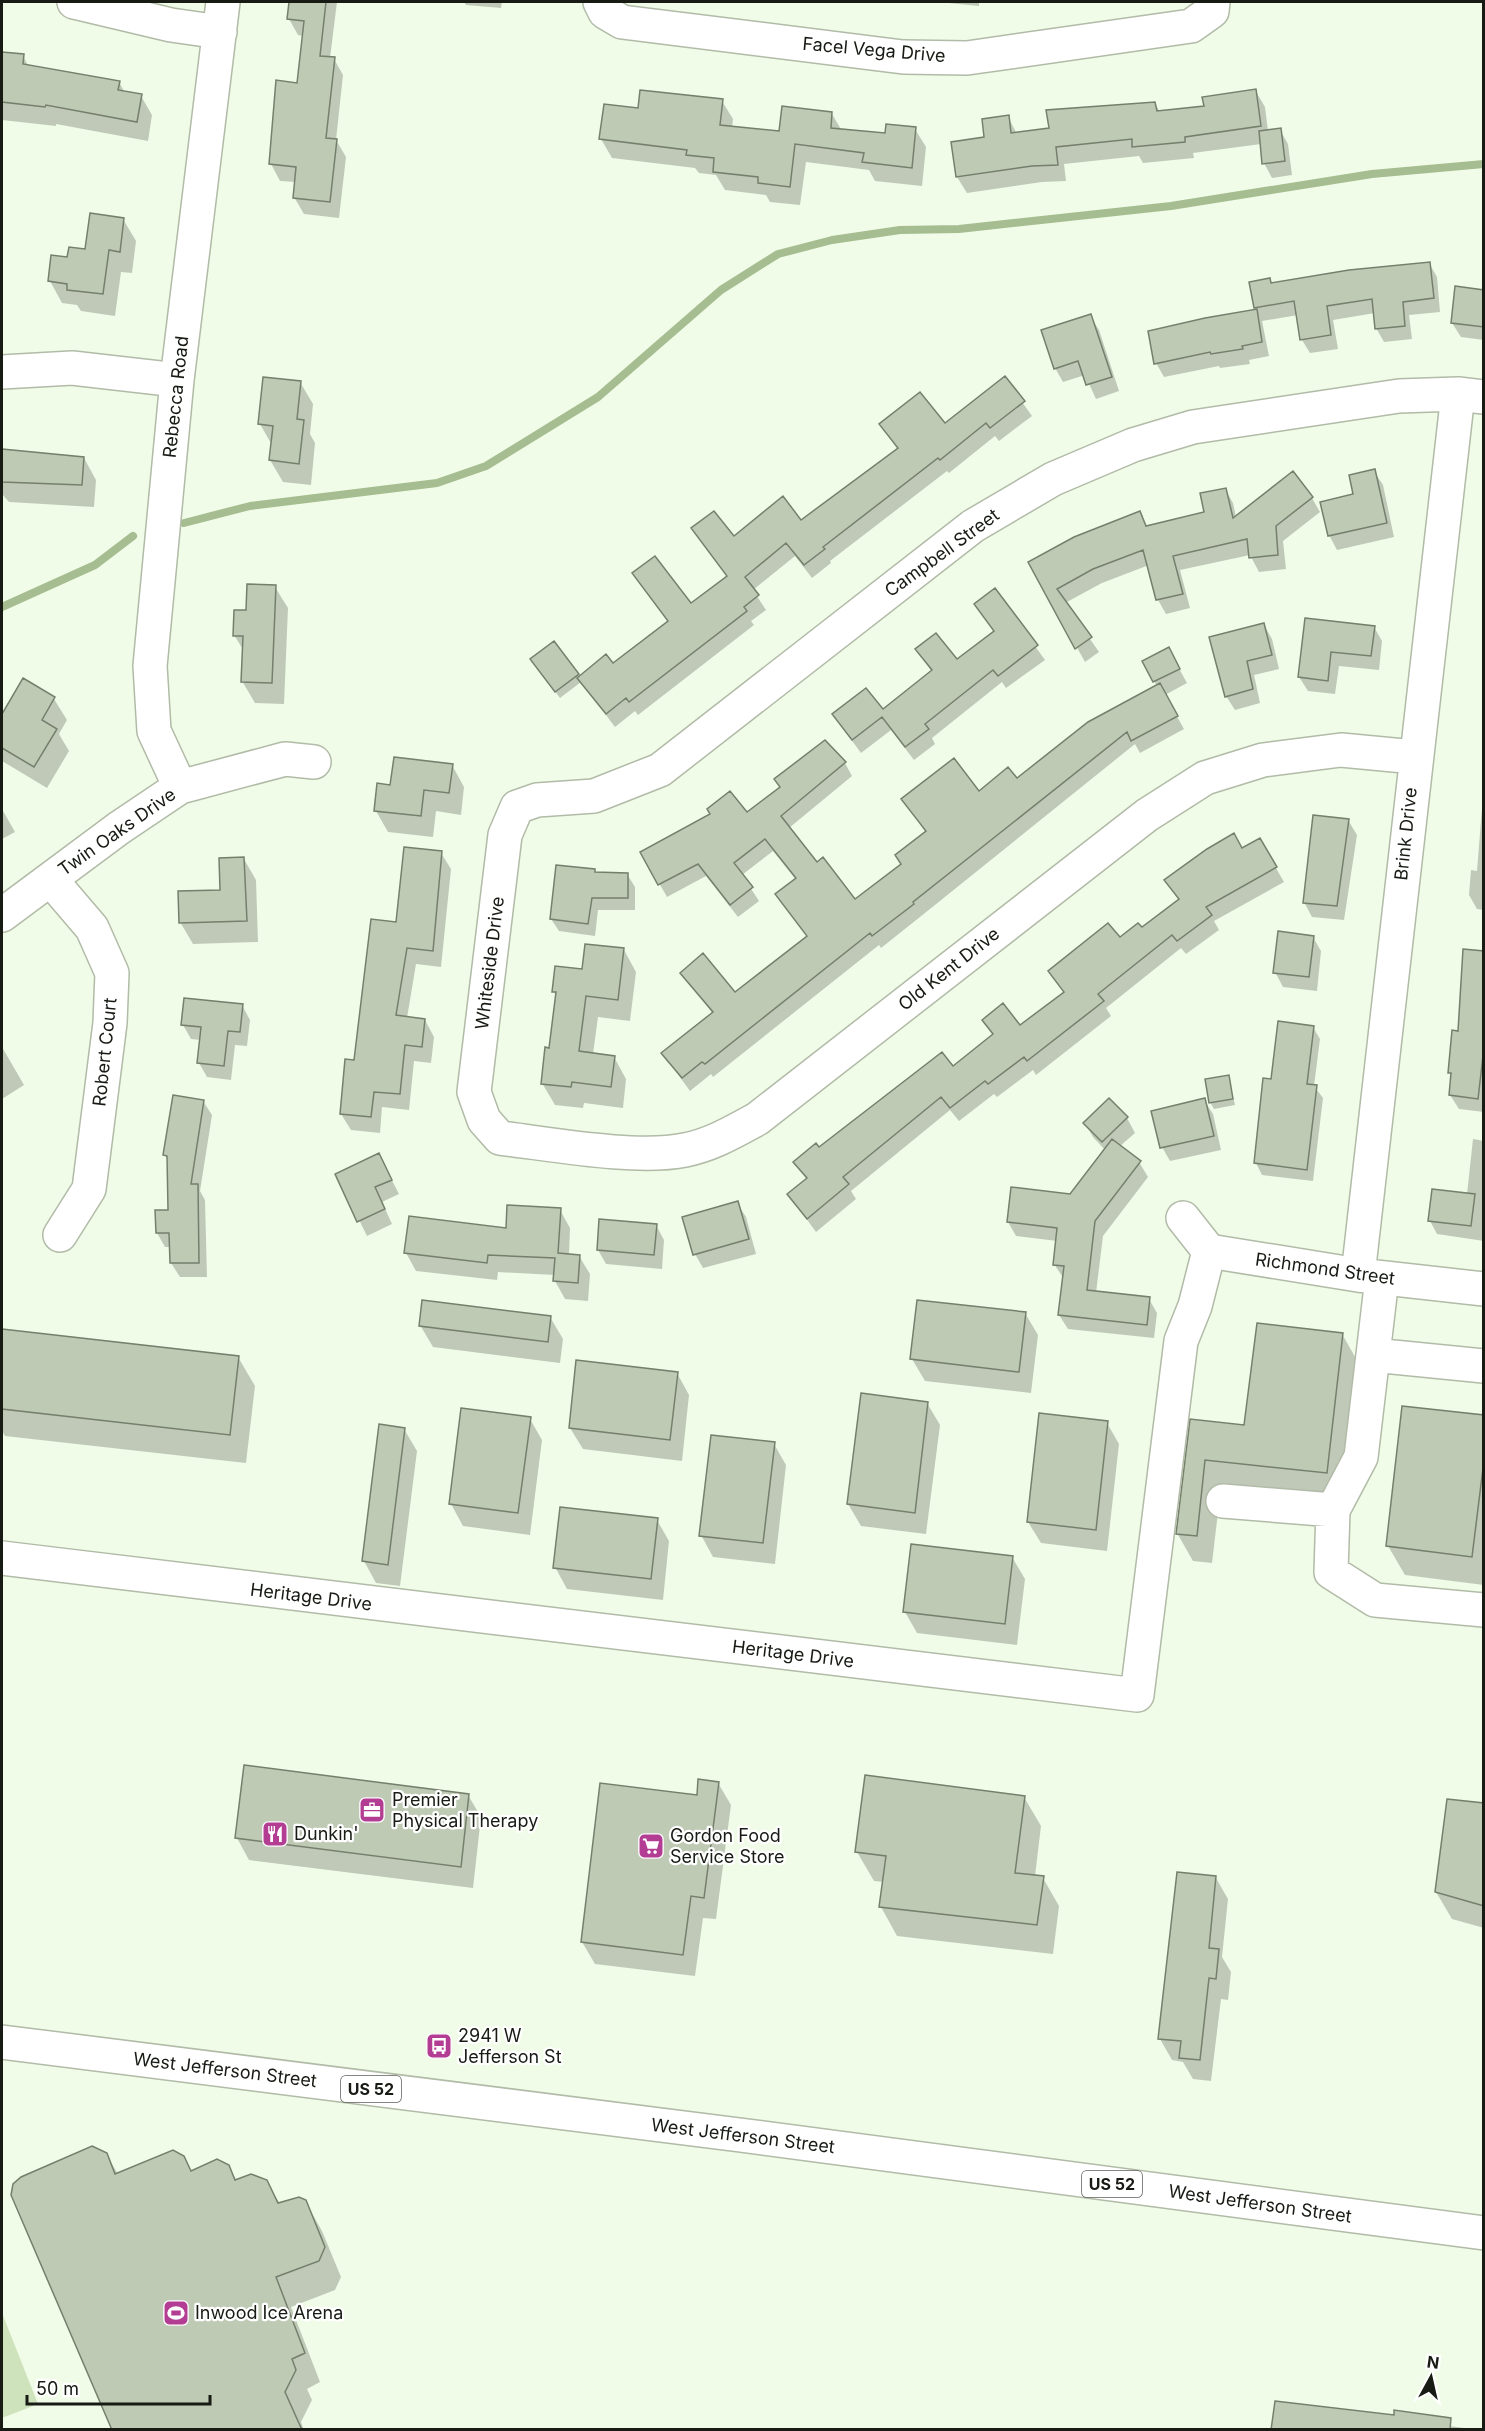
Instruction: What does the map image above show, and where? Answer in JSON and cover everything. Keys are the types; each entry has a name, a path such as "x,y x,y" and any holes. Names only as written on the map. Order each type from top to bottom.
{"street":[{"path":"74,2 171,25 222,17"},
{"name":"Facel Vega Drive","path":"602,7 622,22 903,57 967,58 1191,26 1213,6"},
{"name":"Rebecca Road","path":"180,787 154,731 150,666 177,380 222,17"},
{"path":"2,372 72,368 177,380"},
{"name":"Brink Drive","path":"1333,1509 1361,1457 1373,1355 1370,1276 1414,757 1471,395"},
{"name":"Campbell Street","path":"517,807 537,800 594,796 660,770 973,526 1053,479 1132,445 1193,428 1399,396 1471,395"},
{"name":"Old Kent Drive","path":"484,1120 500,1138 643,1153 683,1151 719,1140 757,1119 1147,815 1205,778 1263,759 1341,750 1414,757"},
{"name":"Twin Oaks Drive","path":"2,915 119,828 180,787 285,759 314,762"},
{"name":"Whiteside Drive","path":"484,1120 474,1092 505,836 517,807"},
{"name":"Robert Court","path":"51,880 92,928 112,973 110,1023 89,1189 60,1235"},
{"path":"1183,1218 1209,1251"},
{"name":"Richmond Street","path":"1209,1251 1370,1276 1484,1289"},
{"name":"Heritage Drive","path":"2,1558 1137,1695 1182,1341 1195,1306 1209,1251"},
{"path":"1373,1355 1484,1366"},
{"path":"1223,1502 1333,1509 1331,1572 1375,1600 1484,1610"},
{"name":"West Jefferson Street","path":"2,2042 740,2135 1484,2233"}],"green space":[{"path":"2,2313 38,2404 2,2418"}],"building":[{"path":"289,2 326,2 320,56 335,57 326,138 337,139 330,202 293,198 296,167 269,164 276,80 297,83 304,21 287,19"},
{"path":"2,52 24,54 23,64 120,81 118,90 142,94 137,122 46,105 45,107 2,102"},
{"path":"1256,89 1261,126 1185,137 1185,142 1132,147 1132,139 1056,147 1058,165 1032,166 956,177 951,142 984,137 982,119 1009,115 1011,133 1049,128 1046,110 1155,102 1157,111 1204,106 1202,97"},
{"path":"640,90 723,99 720,125 779,131 782,106 832,112 831,128 885,133 886,124 916,127 912,168 862,162 864,153 795,144 790,187 758,183 758,177 713,172 714,158 686,155 687,150 599,139 604,104 638,108"},
{"path":"1281,128 1285,161 1262,164 1259,131"},
{"path":"90,213 124,218 120,252 109,250 103,294 67,290 67,284 48,281 51,255 67,257 69,247 85,249"},
{"path":"1430,262 1434,298 1403,302 1405,326 1375,329 1372,299 1327,306 1331,335 1300,340 1294,301 1254,308 1249,282 1270,278 1271,283 1349,270"},
{"path":"1455,286 1484,290 1484,327 1451,323"},
{"path":"1257,309 1262,342 1242,346 1243,349 1211,354 1210,352 1154,364 1148,331"},
{"path":"1091,314 1112,377 1086,385 1078,361 1054,369 1041,330"},
{"path":"1005,376 1025,401 990,428 986,423 940,460 938,458 823,547 825,549 804,565 786,543 745,577 759,595 744,607 747,611 629,702 626,698 606,714 577,678 606,654 613,663 668,621 632,573 655,556 691,603 727,576 691,528 714,511 734,536 783,496 801,520 898,448 879,424 920,392 945,423"},
{"path":"263,377 301,381 297,419 304,420 299,464 269,460 273,426 258,424"},
{"path":"2,449 84,457 82,485 2,482"},
{"path":"1375,469 1387,523 1328,536 1320,502 1353,494 1349,475"},
{"path":"1293,471 1313,497 1276,526 1278,555 1249,558 1247,539 1173,556 1183,594 1156,600 1143,550 1093,569 1057,589 1092,637 1075,649 1028,562 1074,537 1140,511 1146,526 1204,512 1200,493 1226,488 1233,518"},
{"path":"247,584 276,585 272,683 241,682 243,636 233,636 234,610 246,610"},
{"path":"995,588 1038,645 998,676 993,670 925,724 929,729 905,747 882,717 852,740 832,714 866,688 883,709 932,670 915,649 936,633 957,659 994,631 974,604"},
{"path":"1305,618 1375,626 1371,656 1331,652 1328,681 1298,677"},
{"path":"1264,623 1272,655 1247,661 1253,689 1225,697 1209,637"},
{"path":"554,641 579,674 555,692 530,659"},
{"path":"1169,647 1180,669 1153,682 1142,661"},
{"path":"23,678 55,697 42,720 57,729 34,767 2,748 2,714"},
{"path":"1160,683 1178,716 1131,741 1127,732 913,902 914,904 872,936 870,933 705,1064 702,1062 682,1078 661,1053 713,1012 680,973 703,953 735,992 807,936 775,894 796,878 765,839 734,863 753,887 730,905 698,864 658,885 640,852 710,814 707,809 730,791 747,812 780,787 774,779 825,740 846,762 781,816 817,862 823,857 855,899 901,864 895,855 926,831 901,799 954,758 979,791 1008,767 1017,778 1088,722"},
{"path":"394,757 453,764 449,793 424,790 421,816 374,811 377,783 390,785"},
{"path":"1313,815 1349,819 1337,906 1303,903"},
{"path":"1234,833 1242,848 1260,838 1277,867 1206,907 1212,915 1177,941 1172,935 1098,994 1104,1001 1027,1061 1024,1057 988,1084 985,1081 950,1108 941,1097 843,1177 849,1184 807,1219 787,1194 807,1178 793,1162 816,1143 819,1147 942,1052 953,1066 993,1034 982,1020 1003,1003 1020,1025 1064,992 1048,971 1108,923 1120,937 1138,923 1142,927 1179,899 1164,880"},
{"path":"404,847 442,851 433,951 407,948 396,1015 425,1019 422,1047 405,1045 400,1094 374,1092 371,1117 340,1114 345,1059 354,1060 371,919 396,922"},
{"path":"244,857 247,921 179,923 178,891 220,890 219,858"},
{"path":"556,865 595,869 595,872 628,873 628,898 592,898 588,924 550,919"},
{"path":"1278,931 1314,936 1309,977 1273,973"},
{"path":"585,944 624,948 618,1000 586,996 579,1051 615,1056 611,1087 572,1082 571,1087 541,1084 545,1047 549,1048 556,992 552,992 555,966 582,969"},
{"path":"1463,949 1484,951 1484,1047 1478,1099 1449,1095 1451,1073 1448,1073 1452,1030 1458,1031"},
{"path":"184,998 243,1004 240,1032 228,1031 224,1066 197,1063 201,1027 181,1025"},
{"path":"1278,1021 1314,1026 1307,1084 1317,1085 1307,1170 1254,1163 1263,1078 1271,1079"},
{"path":"1229,1075 1233,1099 1209,1103 1205,1079"},
{"path":"173,1095 204,1100 191,1184 198,1184 199,1263 170,1263 169,1233 156,1233 155,1210 168,1210 167,1156 163,1155"},
{"path":"1109,1098 1128,1117 1102,1142 1083,1123"},
{"path":"1205,1098 1214,1136 1160,1148 1151,1111"},
{"path":"1112,1139 1141,1161 1095,1221 1087,1290 1150,1297 1147,1325 1058,1315 1064,1266 1053,1265 1057,1228 1007,1222 1011,1187 1070,1194"},
{"path":"379,1153 392,1180 375,1187 385,1209 357,1222 335,1174"},
{"path":"1432,1189 1475,1194 1471,1226 1428,1221"},
{"path":"738,1201 749,1239 693,1255 682,1217"},
{"path":"507,1205 561,1208 558,1253 580,1255 578,1283 553,1281 555,1258 488,1255 487,1263 404,1253 409,1216 506,1228"},
{"path":"599,1219 657,1224 654,1255 597,1250"},
{"path":"422,1300 551,1316 548,1342 419,1326"},
{"path":"917,1300 1026,1312 1019,1372 910,1359"},
{"path":"1257,1323 1343,1333 1327,1473 1205,1460 1197,1536 1176,1534 1190,1419 1244,1425"},
{"path":"2,1329 239,1356 230,1435 2,1409"},
{"path":"576,1360 678,1372 670,1440 569,1428"},
{"path":"861,1393 928,1402 915,1513 847,1504"},
{"path":"1402,1406 1484,1415 1484,1460 1472,1557 1386,1546"},
{"path":"461,1408 531,1417 518,1513 449,1504"},
{"path":"1039,1413 1108,1421 1096,1530 1027,1522"},
{"path":"379,1424 405,1428 388,1565 362,1561"},
{"path":"711,1435 775,1442 763,1543 699,1536"},
{"path":"560,1507 658,1518 651,1579 553,1568"},
{"path":"911,1544 1013,1556 1005,1624 903,1612"},
{"path":"244,1765 469,1794 461,1867 235,1838"},
{"path":"865,1775 1025,1796 1015,1873 1044,1876 1037,1925 879,1907 886,1856 855,1852"},
{"name":"Gordon Food Service Store","path":"698,1779 719,1782 704,1898 691,1896 683,1955 581,1942 600,1783 697,1795"},
{"path":"1447,1799 1484,1803 1484,1906 1435,1892"},
{"path":"1177,1872 1216,1876 1209,1948 1219,1949 1216,1979 1209,1978 1200,2060 1179,2058 1181,2041 1158,2039"},
{"name":"Inwood Ice Arena","path":"92,2146 107,2153 115,2174 173,2150 184,2156 191,2171 217,2159 229,2165 235,2180 251,2174 267,2180 278,2203 299,2197 306,2200 325,2247 319,2261 276,2277 305,2353 292,2359 296,2370 285,2392 302,2430 112,2430 11,2195 13,2184 21,2177"},
{"path":"1275,2401 1394,2415 1394,2410 1451,2418 1450,2430 1271,2430"}],"waterway":[{"path":"184,523 250,506 437,483 486,466 598,397 721,290 778,254 832,240 900,230 959,229 1171,206 1372,174 1484,164"},
{"path":"2,607 95,565 133,536"}],"place":[{"name":"Premier Physical Therapy","path":"372,1810"},
{"name":"Dunkin'","path":"275,1834"},
{"name":"Gordon Food Service Store","path":"651,1846"},
{"name":"2941 W Jefferson St","path":"439,2046"},
{"name":"Inwood Ice Arena","path":"176,2313"}]}
